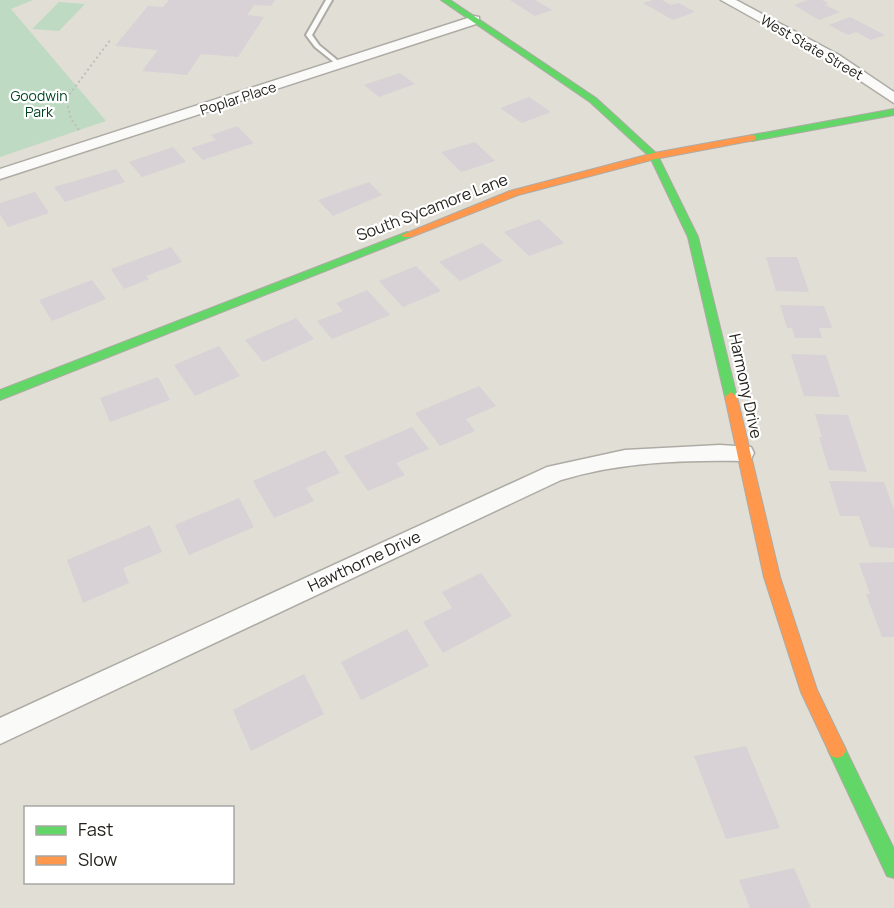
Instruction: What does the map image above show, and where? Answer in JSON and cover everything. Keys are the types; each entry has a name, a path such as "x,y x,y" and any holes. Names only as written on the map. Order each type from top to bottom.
{"street":[{"name":"Harmony Drive","path":"445,0 593,100 654,156 693,237 708,288 771,577 809,692 894,869"},
{"name":"West State Street","path":"727,0 817,47 894,99"},
{"name":"Poplar Place","path":"0,174 474,20"},
{"name":"South Sycamore Lane","path":"0,395 476,206 546,184 654,156 894,112"},
{"name":"Hawthorne Drive","path":"0,731 555,473 582,464 670,452 744,453"}],"lane":[{"path":"329,0 309,35 317,46 340,65"}],"path":[{"path":"90,146 71,119 66,99 111,39"}],"green space":[{"name":"Goodwin Park","path":"0,0 33,0 11,9 106,121 0,157"},
{"path":"59,2 85,4 59,31 32,29"}],"building":[{"path":"169,0 275,0 271,6 254,5 247,15 264,17 238,57 201,54 187,75 142,71 158,50 115,46 148,6 163,7"},
{"path":"510,0 535,0 552,10 535,16"},
{"path":"662,0 671,5 679,3 695,12 673,20 643,3"},
{"path":"808,0 822,0 828,3 825,5 840,12 819,20 794,5"},
{"path":"850,17 885,35 871,40 856,32 848,35 829,25"},
{"path":"400,73 415,84 379,97 364,85"},
{"path":"529,97 551,112 522,123 500,108"},
{"path":"237,126 254,143 203,160 191,148 216,140 211,135"},
{"path":"475,142 495,161 461,172 441,152"},
{"path":"173,147 186,162 142,177 129,162"},
{"path":"116,169 125,182 65,202 54,187"},
{"path":"369,182 382,195 333,216 318,200"},
{"path":"35,192 49,213 8,227 0,214 0,203"},
{"path":"539,219 564,243 529,256 504,232"},
{"path":"482,243 503,261 460,281 439,262"},
{"path":"171,247 182,262 146,276 149,279 124,289 111,269"},
{"path":"766,257 797,257 809,292 776,291"},
{"path":"416,266 441,291 403,307 379,281"},
{"path":"92,280 106,299 52,321 39,300"},
{"path":"367,290 390,315 332,339 317,321 343,311 336,303"},
{"path":"780,305 824,306 832,328 819,328 822,338 795,338 792,328 787,328"},
{"path":"296,318 314,339 263,362 245,340"},
{"path":"219,346 240,376 195,396 174,365"},
{"path":"791,354 826,355 840,397 804,396"},
{"path":"158,377 170,400 110,422 100,398"},
{"path":"479,386 496,406 466,419 475,431 440,446 415,413"},
{"path":"815,414 848,415 867,472 829,470"},
{"path":"412,427 429,449 396,463 405,475 368,491 344,456"},
{"path":"325,450 340,473 306,488 314,501 274,518 253,481"},
{"path":"829,481 884,482 894,510 894,548 870,547 859,516 840,516"},
{"path":"239,498 254,527 189,555 175,525"},
{"path":"150,525 162,552 123,568 129,583 83,603 67,560"},
{"path":"894,562 894,637 882,637 866,594 870,594 859,563"},
{"path":"481,573 512,616 443,653 423,622 452,608 442,592"},
{"path":"407,629 429,666 361,700 341,662"},
{"path":"304,674 324,714 251,751 233,710"},
{"path":"746,746 780,828 726,839 694,756"},
{"path":"794,868 811,908 750,908 739,880"}],"traffic: fast":[{"path":"445,0 593,100 654,156 693,237 731,397"},
{"path":"752,138 894,112"},
{"path":"0,395 407,235"},
{"path":"837,750 894,869"}],"traffic: slow":[{"path":"407,235 514,193 654,156 752,138"},
{"path":"731,397 772,577 809,692 837,750"}]}
